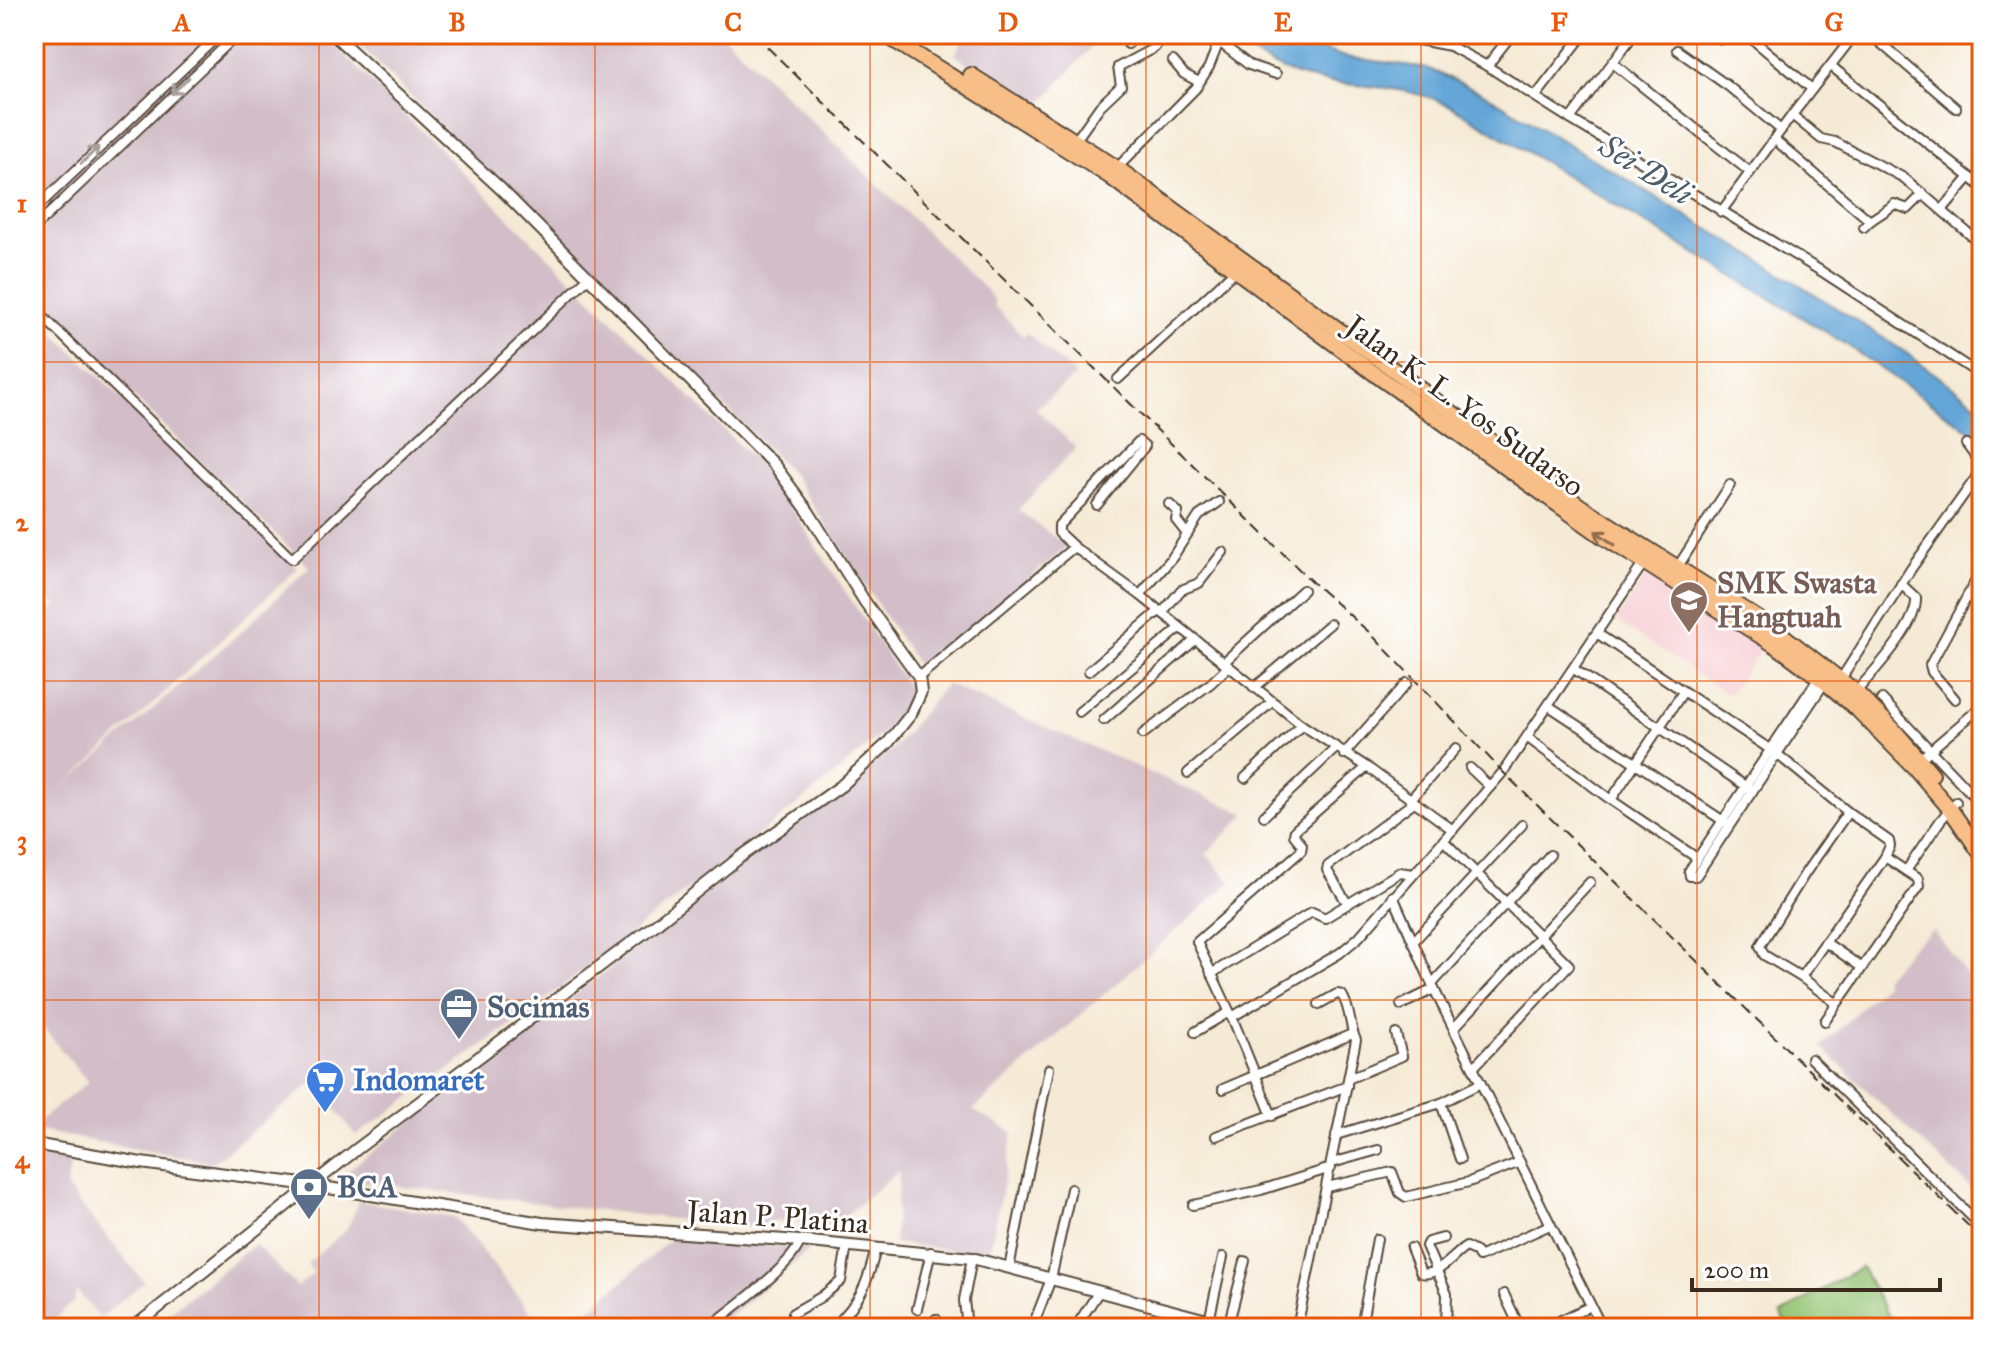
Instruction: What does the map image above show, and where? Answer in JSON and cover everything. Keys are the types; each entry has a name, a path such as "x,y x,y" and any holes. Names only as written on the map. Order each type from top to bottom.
{"highway":[{"name":"Jalan K. L. Yos Sudarso","path":"884,34 1113,172 1778,647 1858,689 1925,754 1982,855"},
{"name":"Jalan K. L. Yos Sudarso","path":"902,34 1076,140 1236,270 1379,377 1643,564 1673,574"},
{"name":"Jalan K. L. Yos Sudarso","path":"1829,675 1982,839"}],"street":[{"path":"34,210 220,34"},
{"path":"34,228 238,34"},
{"path":"133,1328 310,1185 641,936 739,858 841,786 888,743 911,714 921,692 919,677 775,466 501,189 333,34"},
{"path":"1128,44 1136,34"},
{"path":"1076,140 1100,106 1121,86 1118,67 1154,48 1165,34"},
{"path":"1209,34 1220,37 1249,65 1276,74"},
{"path":"1388,34 1450,46 1487,66 1821,271 1982,376"},
{"path":"1487,66 1512,34"},
{"path":"1536,96 1584,34"},
{"path":"1570,119 1634,34"},
{"path":"1746,34 1812,89"},
{"path":"1721,212 1855,34"},
{"path":"1870,34 1956,108"},
{"path":"1974,34 1982,40"},
{"path":"1113,172 1199,82 1209,67 1220,37"},
{"path":"1677,50 1728,86 1781,130"},
{"path":"1173,61 1184,74 1199,82"},
{"path":"1614,64 1750,172"},
{"path":"1831,66 1982,187"},
{"path":"1792,115 1821,139 1835,142 1898,174 1982,245"},
{"path":"1774,139 1867,224 1885,214 1894,204 1908,209 1923,194"},
{"path":"1942,210 1970,177"},
{"path":"1118,379 1236,270"},
{"path":"34,308 292,559 588,278"},
{"path":"1097,505 1145,446 1139,441 1059,525 1059,533 1302,725 1367,767 1453,830"},
{"path":"1726,823 1689,871 1693,878 1774,752 1829,675 1901,584 1978,472 1977,458 1966,444"},
{"path":"1673,574 1730,485"},
{"path":"1140,595 1172,558 1199,516 1219,502"},
{"path":"1169,504 1178,512 1176,520 1187,534"},
{"path":"919,677 1074,547"},
{"path":"1089,671 1161,612 1181,590 1199,583 1223,552"},
{"path":"1195,1032 1350,946 1444,841 1528,738 1643,564"},
{"path":"1955,699 1932,672 1930,665 1980,578"},
{"path":"1858,689 1895,645 1916,607 1916,598 1901,584"},
{"path":"1143,734 1211,683 1225,665 1303,590"},
{"path":"1254,688 1330,624"},
{"path":"1079,712 1180,628"},
{"path":"1598,634 1774,752 1889,841 1885,857 1801,977"},
{"path":"1104,720 1195,640"},
{"path":"1574,669 1749,789"},
{"path":"1264,816 1340,751 1407,683"},
{"path":"1611,800 1683,692"},
{"path":"1882,699 1925,754 1982,805"},
{"path":"1188,773 1272,702"},
{"path":"1549,706 1726,823"},
{"path":"1925,754 1979,709 1982,722"},
{"path":"1245,778 1302,725"},
{"path":"1528,738 1611,800 1697,858"},
{"path":"1347,903 1327,870 1328,866 1412,801 1456,748"},
{"path":"1272,1116 1230,1014 1197,946 1199,938 1301,851 1302,845 1294,835 1295,830 1367,767"},
{"path":"1470,768 1490,787"},
{"path":"1906,871 1953,806"},
{"path":"1836,1003 1764,955 1760,946 1848,812"},
{"path":"1413,942 1522,825"},
{"path":"1444,841 1569,965 1474,1067"},
{"path":"1401,1005 1433,986 1550,855"},
{"path":"1825,1021 1919,886 1918,879 1885,857"},
{"path":"1211,974 1312,912 1325,918 1400,872 1413,874"},
{"path":"1454,1028 1590,882"},
{"path":"1393,896 1433,986 1602,1328"},
{"path":"1825,942 1861,967"},
{"path":"1297,1328 1356,1040 1342,995 1337,994 1319,1004"},
{"path":"1223,1089 1352,1034"},
{"path":"1216,1136 1272,1116 1402,1056 1396,1034"},
{"path":"1811,1059 1982,1227"},
{"path":"1009,1268 1049,1069"},
{"path":"1336,1135 1441,1103 1481,1083"},
{"path":"1441,1103 1460,1159"},
{"name":"Jalan P. Platina","path":"34,1144 542,1223 800,1241 972,1258 1232,1327"},
{"path":"1193,1205 1261,1190 1378,1150"},
{"path":"1327,1187 1392,1172 1400,1193 1406,1197 1469,1182 1520,1162"},
{"path":"1032,1328 1051,1279 1071,1189"},
{"path":"1411,1248 1421,1273 1426,1275 1438,1270 1466,1247 1479,1257 1550,1225"},
{"path":"1443,1238 1428,1242 1426,1246 1447,1294 1446,1328"},
{"path":"1361,1328 1377,1239"},
{"path":"708,1328 798,1251 800,1241"},
{"path":"793,1313 841,1281 847,1245"},
{"path":"833,1328 853,1307 868,1283 876,1248"},
{"path":"917,1309 931,1252"},
{"path":"1209,1321 1223,1257"},
{"path":"967,1328 964,1300 972,1258"},
{"path":"1232,1327 1245,1261"},
{"path":"1075,1328 1098,1293"},
{"path":"1504,1294 1520,1328"},
{"path":"1544,1328 1591,1306"},
{"path":"1167,1328 1182,1314"}],"shaded area":[{"path":"34,34 323,34 770,476 913,695 896,721 825,783 536,1007 356,1136 315,1081 212,1163 34,1130 34,1125 88,1082 34,1017 34,628 56,606 34,585 34,314 298,568 59,791 243,630 309,567 34,300"},
{"path":"348,34 722,34 986,290 995,302 993,305 1024,337 1027,333 1076,375 1036,409 1076,448 1018,510 1067,547 920,669 791,472"},
{"path":"965,34 1103,34 1035,110 955,55"},
{"name":"SMK Swasta Hangtuah","path":"1645,576 1763,647 1729,695 1616,621"},
{"path":"946,684 1246,814 1206,854 1231,882 973,1110 1013,1133 989,1255 894,1243 899,1171 834,1225 774,1220 758,1229 337,1179 894,748"},
{"path":"1933,930 1967,975 1982,959 1982,1199 1821,1047 1885,984 1883,978 1912,946"},
{"path":"34,1152 71,1161 66,1187 144,1282 100,1318 76,1290 74,1302 44,1328 34,1328"},
{"path":"359,1201 455,1217 543,1328 150,1328 255,1244 297,1287 314,1273 307,1264 347,1229"},
{"path":"673,1237 810,1249 715,1328 568,1328"}],"green space":[{"path":"1861,1267 1895,1328 1788,1328 1781,1314"}],"water":[{"path":"1223,34 1275,34 1345,57 1427,68 1485,94 1783,274 1902,350 1982,408 1982,439 1844,343 1449,105 1401,90 1322,81 1282,70"}],"railway":[{"path":"754,34 1313,583 1369,632 1503,772 1982,1239"}],"place":[{"name":"SMK Swasta Hangtuah","path":"1689,634"},
{"name":"Socimas","path":"459,1041"},
{"name":"Indomaret","path":"325,1114"},
{"name":"BCA","path":"309,1221"}],"water label":[{"name":"Sei Deli","path":"1646,170"}]}
